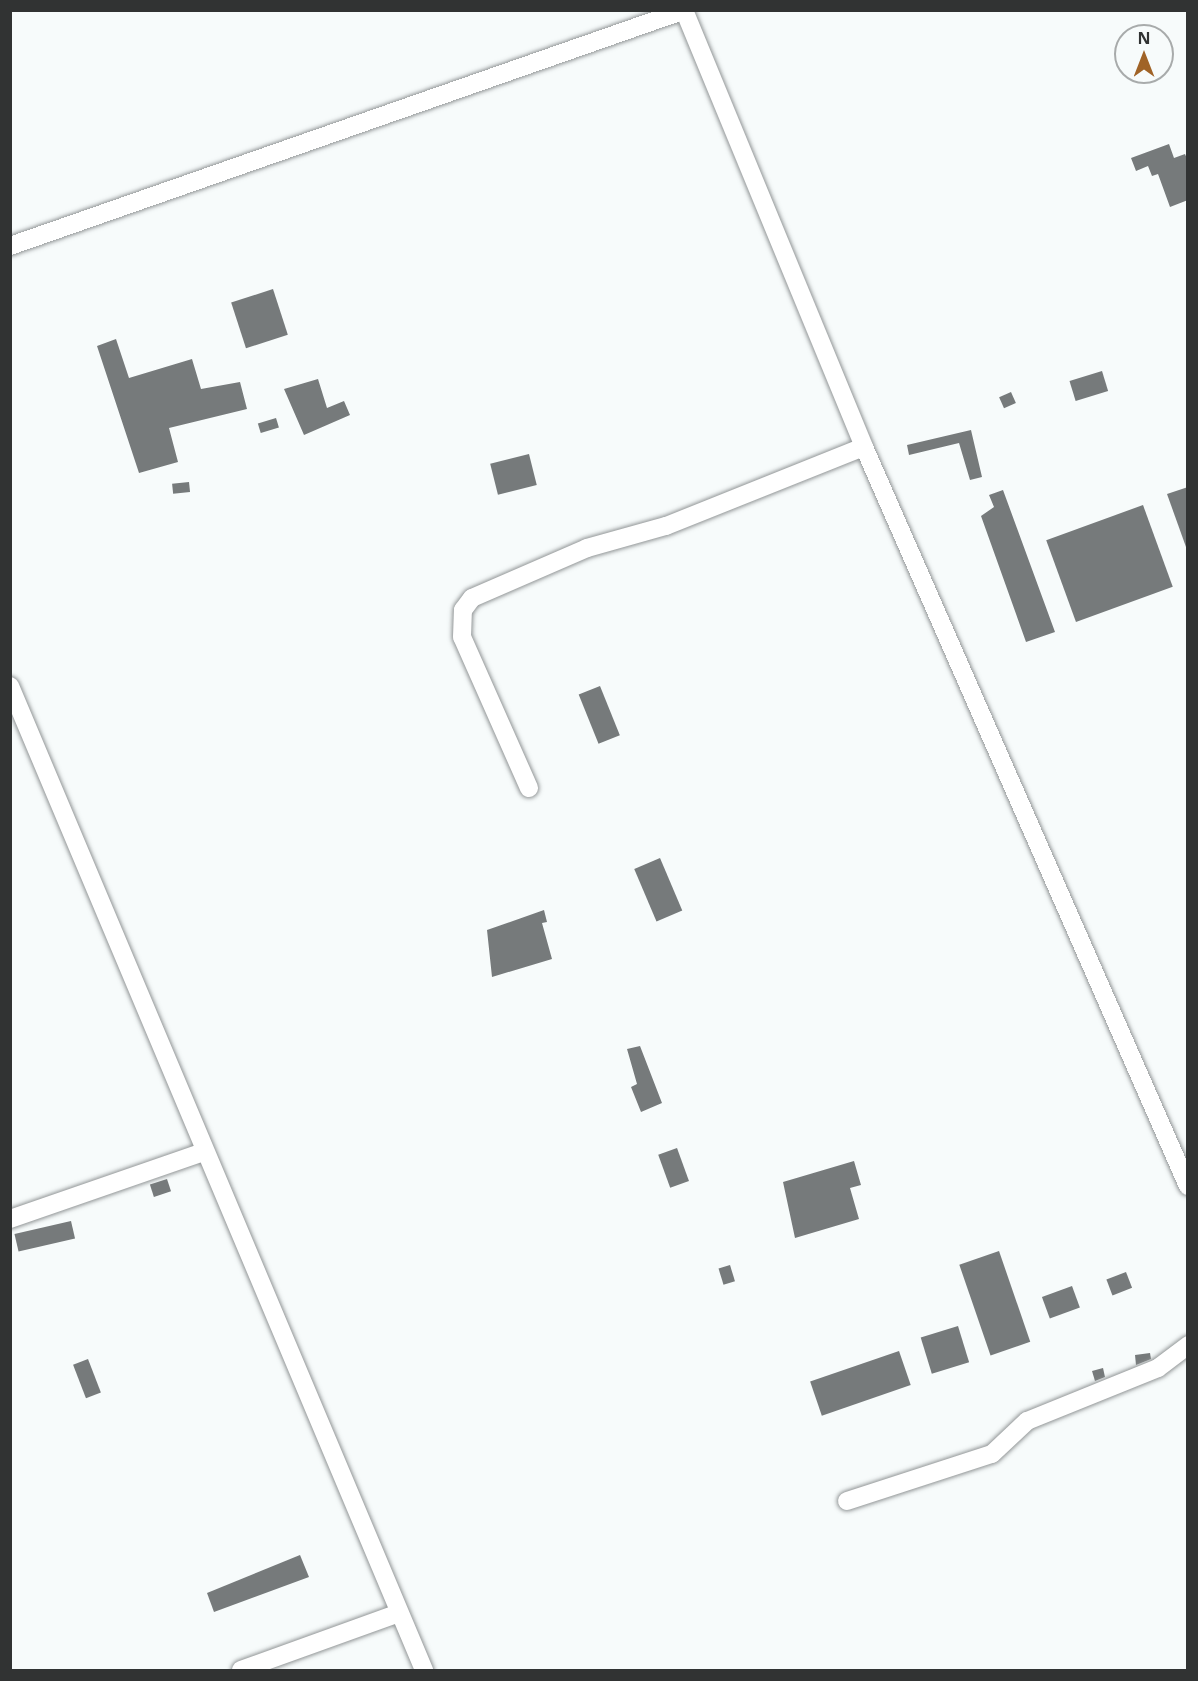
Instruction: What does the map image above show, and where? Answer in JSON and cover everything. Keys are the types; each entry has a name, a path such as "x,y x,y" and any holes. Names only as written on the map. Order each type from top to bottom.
{"street":[{"path":"10,246 684,11 864,447 1188,1186"},
{"path":"529,788 462,637 463,610 472,598 576,552 666,526 864,447"},
{"path":"10,686 203,1152 424,1671"},
{"path":"10,1219 203,1152"},
{"path":"847,1501 992,1454 1027,1421 1158,1368 1188,1345"},
{"path":"241,1671 399,1612"}],"building":[{"path":"1169,144 1174,158 1185,154 1188,161 1188,200 1170,207 1158,174 1152,176 1148,166 1136,171 1131,158"},
{"path":"273,289 288,335 246,348 231,303"},
{"path":"116,339 129,378 192,359 201,389 240,382 247,409 169,428 178,462 139,473 97,346"},
{"path":"1102,371 1108,391 1076,401 1069,381"},
{"path":"318,379 327,408 344,401 350,415 304,435 284,389"},
{"path":"1011,392 1016,403 1004,408 999,397"},
{"path":"276,418 279,428 261,433 258,424"},
{"path":"971,430 982,477 970,480 959,443 909,455 907,445"},
{"path":"529,454 537,485 498,495 490,464"},
{"path":"189,482 190,492 173,494 172,484"},
{"path":"1188,487 1188,547 1186,547 1167,494"},
{"path":"1003,490 1055,632 1026,642 981,516 994,507 989,495"},
{"path":"1143,505 1173,587 1076,622 1046,540"},
{"path":"600,686 620,735 599,744 579,695"},
{"path":"660,858 682,910 656,921 634,869"},
{"path":"544,910 547,922 542,923 552,959 492,977 487,930"},
{"path":"640,1046 662,1103 641,1112 631,1087 637,1084 627,1049"},
{"path":"677,1148 689,1181 670,1188 658,1155"},
{"path":"854,1161 861,1185 850,1188 859,1219 795,1238 783,1182"},
{"path":"167,1179 171,1191 154,1197 150,1185"},
{"path":"71,1221 75,1239 19,1252 14,1234"},
{"path":"999,1251 1030,1342 991,1355 959,1265"},
{"path":"730,1265 735,1281 723,1285 719,1269"},
{"path":"1126,1272 1132,1288 1112,1295 1106,1280"},
{"path":"1072,1286 1080,1308 1050,1319 1042,1297"},
{"path":"958,1326 969,1362 932,1374 921,1337"},
{"path":"899,1351 911,1385 822,1416 810,1382"},
{"path":"1150,1353 1151,1359 1136,1365 1135,1355"},
{"path":"88,1359 101,1393 86,1398 73,1365"},
{"path":"1103,1368 1105,1377 1095,1381 1092,1371"},
{"path":"300,1555 309,1577 214,1612 207,1593"}]}
